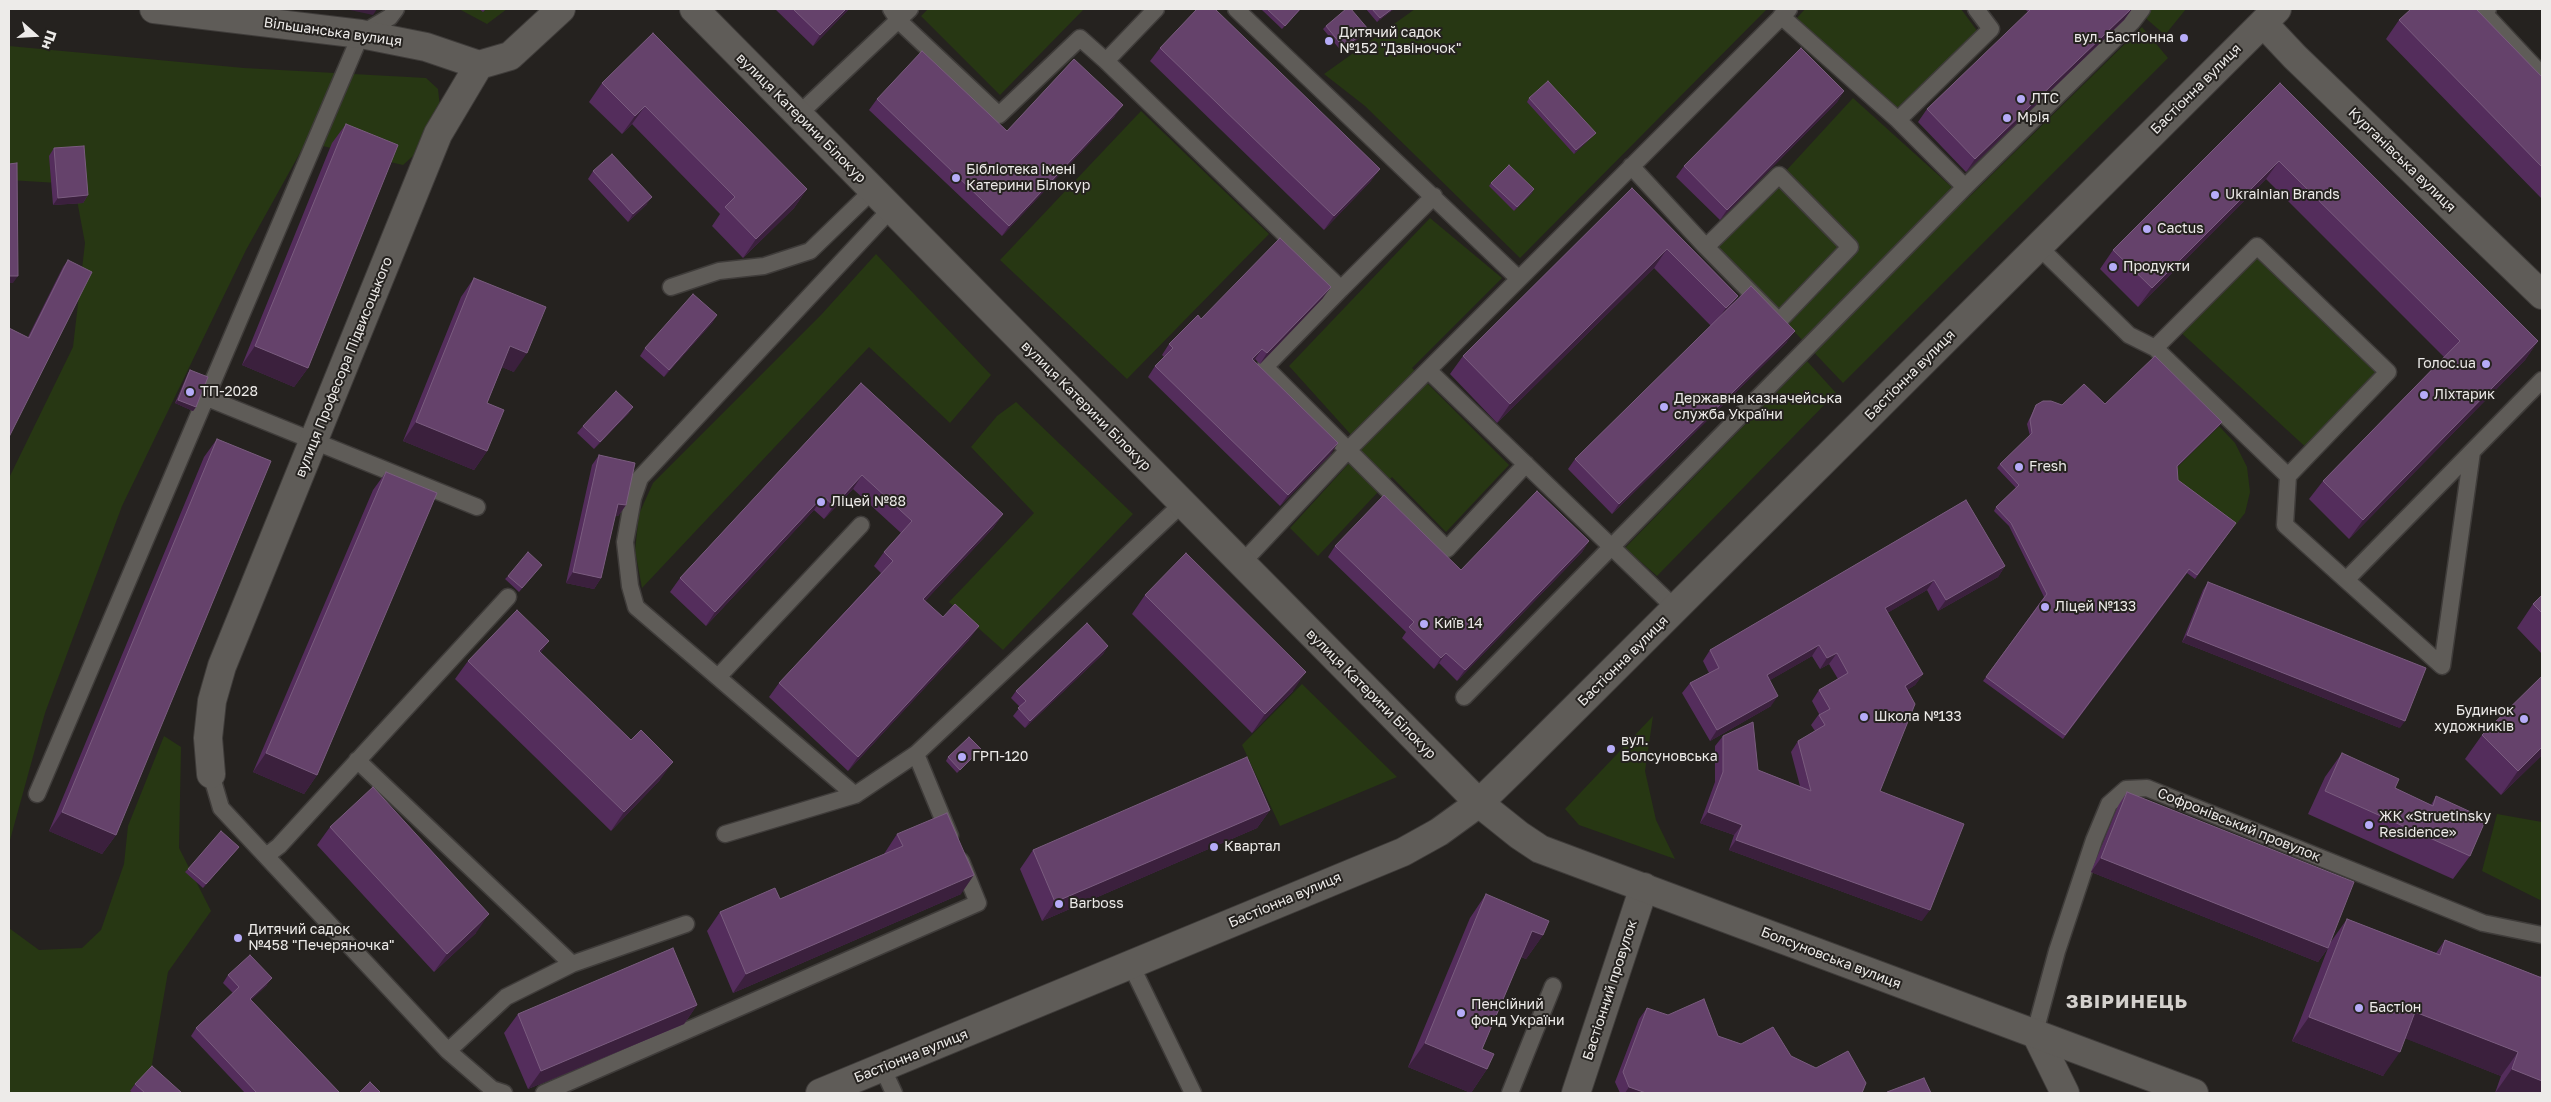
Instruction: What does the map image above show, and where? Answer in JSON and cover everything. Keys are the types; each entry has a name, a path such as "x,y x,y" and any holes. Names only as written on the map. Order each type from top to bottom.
{"street":[{"name":"Вільшанська вулиця","path":"154,9 361,34 426,47 479,65"},
{"path":"479,65 510,56 561,9"},
{"name":"вулиця Катерини Білокур","path":"694,9 1479,802"},
{"name":"Бастіонна вулиця","path":"820,1093 1403,852 1439,832 1479,802 1676,609 2270,16"},
{"name":"Курганівська вулиця","path":"2270,16 2295,57 2542,295"},
{"name":"вулиця Професора Підвисоцького","path":"211,774 208,738 212,701 222,666 438,134 479,65"},
{"name":"Болсуновська вулиця","path":"1479,802 1540,849 1930,996 2035,1032 2194,1093"},
{"name":"Бастіонний провулок","path":"1576,1093 1644,887"},
{"path":"2035,1032 2065,1093"}],"lane":[{"path":"37,794 361,34 390,17 396,9"},
{"path":"798,114 894,14 910,9"},
{"path":"1106,61 1156,9"},
{"path":"1236,9 1519,279"},
{"path":"1898,120 1991,30 1976,9"},
{"path":"1464,697 1965,187 2137,15 2120,9"},
{"path":"2488,9 2484,13 2542,75"},
{"path":"1242,563 1349,450 1785,13 1898,120 1965,187"},
{"path":"894,14 999,115 1080,38 1341,289"},
{"path":"1631,166 1706,247 1779,321 1850,247 1779,175 1706,247"},
{"path":"1434,196 1265,367 1447,549 1526,464"},
{"path":"671,287 719,271 764,266 810,251 882,199"},
{"path":"855,795 636,607 628,579 625,542 628,520 640,478 882,199"},
{"path":"2156,348 2257,246 2388,372 2288,476 2284,526 2442,666 2472,452"},
{"path":"2040,247 2129,336 2156,348 2288,476"},
{"path":"1428,370 1676,609"},
{"path":"2346,580 2542,380"},
{"path":"206,397 477,508"},
{"path":"726,834 855,795 916,754 1183,504"},
{"path":"718,677 861,525"},
{"path":"266,856 279,846 508,597"},
{"path":"544,1093 978,903 916,754"},
{"path":"357,760 572,964"},
{"path":"211,774 221,808 448,1051 492,1089 504,1093"},
{"name":"Софронівський провулок","path":"2035,1032 2057,951 2094,840 2109,804 2126,789 2146,788 2483,923 2542,935"},
{"path":"448,1051 506,997 572,964 686,924"},
{"path":"1131,965 1193,1093"},
{"path":"1510,1093 1553,986"},
{"path":"882,1067 894,1093"}],"green space":[{"path":"459,9 479,9 483,12 486,9 507,9 487,24"},
{"path":"928,9 1084,9 1000,95 921,16"},
{"path":"1415,9 1767,9 1520,258 1365,106 1324,74"},
{"path":"1805,9 1961,9 1978,32 1897,108 1796,19"},
{"path":"2147,9 2186,9 2165,35 2142,15"},
{"path":"2142,27 2168,58 1843,383 1715,248 1853,98 1966,200"},
{"path":"9,46 244,68 426,78 438,89 440,107 423,147 403,165 306,142 246,250 122,506 45,713 10,840 9,928 9,478 73,347 85,243 74,184 9,180"},
{"path":"1141,111 1269,234 1127,379 1000,260"},
{"path":"1430,218 1502,278 1412,368 1509,465 1446,532 1392,477 1318,556 1290,528 1363,448 1289,366"},
{"path":"2257,246 2388,372 2311,452 2176,328"},
{"path":"876,254 991,375 950,423 869,347 642,588 635,550 639,514 653,483 821,315"},
{"path":"1807,361 1836,393 1657,576 1625,548"},
{"path":"1016,402 1133,514 1003,650 949,602 1034,513 971,447 997,416"},
{"path":"2219,426 2235,443 2247,467 2250,492 2245,513 2234,527 2176,484 2174,470"},
{"path":"1302,684 1397,777 1280,826 1242,745"},
{"path":"1653,716 1645,771 1656,820 1675,859 1579,825 1565,809"},
{"path":"164,736 181,747 179,848 211,911 168,972 147,1093 9,1093 9,928 39,950 82,948 101,930 124,864 128,826"},
{"path":"2497,814 2542,822 2542,901 2482,871"}],"building":[{"path":"793,9 846,9 820,35"},
{"path":"1197,9 1215,9 1380,169 1334,216 1160,48"},
{"path":"1267,9 1300,9 1285,26"},
{"path":"1346,9 1351,9 1368,29 1344,48 1326,26"},
{"path":"1372,9 1392,9 1380,18"},
{"path":"2031,9 2131,9 1975,159 1927,109"},
{"path":"2411,9 2476,9 2542,77 2542,167 2399,20"},
{"path":"653,33 807,189 756,239 725,207 735,197 645,106 635,116 602,83"},
{"path":"1801,48 1844,91 1727,210 1684,166"},
{"path":"922,51 1007,131 1074,59 1123,105 1009,226 877,99"},
{"path":"1548,81 1596,133 1576,150 1529,98"},
{"path":"2280,83 2538,341 2363,520 2323,481 2460,341 2279,161 2152,288 2113,250"},
{"path":"346,124 398,145 308,368 255,346"},
{"path":"84,146 88,195 58,198 54,148"},
{"path":"612,154 652,197 633,214 593,171"},
{"path":"17,163 18,276 9,276 9,164"},
{"path":"1509,165 1534,189 1517,207 1491,183"},
{"path":"1632,188 1738,296 1726,308 1667,249 1510,404 1463,356"},
{"path":"1280,238 1331,287 1267,353 1262,349 1252,359 1338,443 1288,495 1155,366 1173,348 1169,344 1198,315 1201,319"},
{"path":"68,260 92,272 9,437 9,328 29,338"},
{"path":"474,278 546,307 527,353 510,346 487,403 504,410 487,451 416,422"},
{"path":"1751,286 1795,331 1619,504 1575,459"},
{"path":"693,294 717,315 669,370 645,348"},
{"path":"2155,356 2222,422 2177,466 2178,480 2236,523 2197,575 2189,569 2065,735 1986,677 2047,594 2011,523 1996,507 2019,485 2000,464 2032,433 2030,420 2036,405 2043,401 2051,401 2062,405 2084,384 2105,404"},
{"name":"ТП-2028","path":"190,370 208,377 196,407 178,400"},
{"path":"861,383 1003,514 923,599 943,617 955,604 979,626 858,757 779,683 893,561 884,552 912,521 862,475 834,506 823,496 715,612 680,578"},
{"path":"616,391 633,407 600,442 583,426"},
{"path":"217,439 271,461 116,835 62,812"},
{"path":"599,455 635,463 626,505 618,504 601,578 573,572"},
{"path":"386,472 437,493 317,775 266,753"},
{"path":"1537,491 1589,541 1465,670 1446,653 1441,658 1409,627 1414,622 1335,546 1384,495 1461,570"},
{"name":"Школа №133","path":"1966,500 2005,566 1946,600 1934,580 1885,608 1923,674 1905,686 1915,704 1880,791 1964,824 1930,910 1736,840 1742,825 1708,812 1723,772 1723,736 1753,722 1758,770 1811,791 1798,741 1825,725 1819,715 1830,709 1819,690 1848,673 1837,653 1827,658 1819,645 1767,675 1778,696 1717,730 1690,683 1719,668 1710,650"},
{"path":"528,552 542,565 522,588 508,576"},
{"path":"1186,553 1306,672 1265,714 1145,595"},
{"path":"2208,582 2426,668 2405,721 2187,635"},
{"path":"2542,595 2542,613 2533,604"},
{"path":"517,610 549,641 539,651 631,740 641,730 673,762 624,812 468,661"},
{"path":"1087,623 1108,646 1030,721 1018,708 1026,701 1016,691"},
{"name":"Будинок художників","path":"2542,676 2542,747 2518,771 2482,735"},
{"name":"ГРП-120","path":"969,737 981,749 960,770 948,757"},
{"path":"2342,753 2399,779 2395,788 2433,806 2436,796 2486,819 2470,856 2325,791"},
{"path":"1247,757 1270,810 1055,902 1033,850"},
{"path":"373,787 489,914 447,954 330,827"},
{"path":"2127,792 2354,882 2328,948 2101,858"},
{"path":"947,813 974,875 746,974 720,912 775,888 780,899 903,846 897,834"},
{"path":"221,831 239,847 206,884 188,869"},
{"name":"Пенсійний фонд України","path":"1486,894 1549,921 1543,935 1532,931 1482,1049 1494,1054 1487,1069 1425,1043"},
{"path":"2347,919 2440,955 2445,940 2542,978 2542,1081 2512,1069 2518,1052 2415,1012 2400,1052 2309,1017"},
{"path":"673,948 697,1005 541,1071 518,1014"},
{"path":"250,955 272,978 250,999 340,1093 257,1093 196,1028 239,987 228,975"},
{"path":"1704,999 1718,1036 1741,1044 1773,1027 1791,1056 1816,1068 1848,1051 1866,1083 1862,1093 1646,1093 1629,1087 1623,1072 1647,1008 1668,1015"},
{"path":"152,1066 182,1093 145,1093 135,1084"},
{"path":"1924,1078 1931,1093 1887,1093 1887,1092"},
{"path":"370,1082 381,1093 359,1093"}],"place":[{"name":"вул. Бастіонна","path":"2184,38"},
{"name":"Дитячий садок №152 \"Дзвіночок\"","path":"1329,41"},
{"name":"ЛТС","path":"2021,99"},
{"name":"Мрія","path":"2007,118"},
{"name":"Бібліотека імені Катерини Білокур","path":"956,178"},
{"name":"Ukrainian Brands","path":"2215,195"},
{"name":"Cactus","path":"2147,229"},
{"name":"Продукти","path":"2113,267"},
{"name":"Голос.ua","path":"2486,364"},
{"name":"ТП-2028","path":"190,392"},
{"name":"Ліхтарик","path":"2424,395"},
{"name":"Державна казначейська служба України","path":"1664,407"},
{"name":"Fresh","path":"2019,467"},
{"name":"Ліцей №88","path":"821,502"},
{"name":"Ліцей №133","path":"2045,607"},
{"name":"Київ 14","path":"1424,624"},
{"name":"Школа №133","path":"1864,717"},
{"name":"Будинок художників","path":"2524,719"},
{"name":"вул. Болсуновська","path":"1611,749"},
{"name":"ГРП-120","path":"962,757"},
{"name":"ЖК «Struetinsky Residence»","path":"2369,825"},
{"name":"Квартал","path":"1214,847"},
{"name":"Barboss","path":"1059,904"},
{"name":"Дитячий садок №458 \"Печеряночка\"","path":"238,938"},
{"name":"Бастіон","path":"2359,1008"},
{"name":"Пенсійний фонд України","path":"1461,1013"}],"district":[{"name":"ЗВІРИНЕЦЬ","path":"2127,1002"}]}
